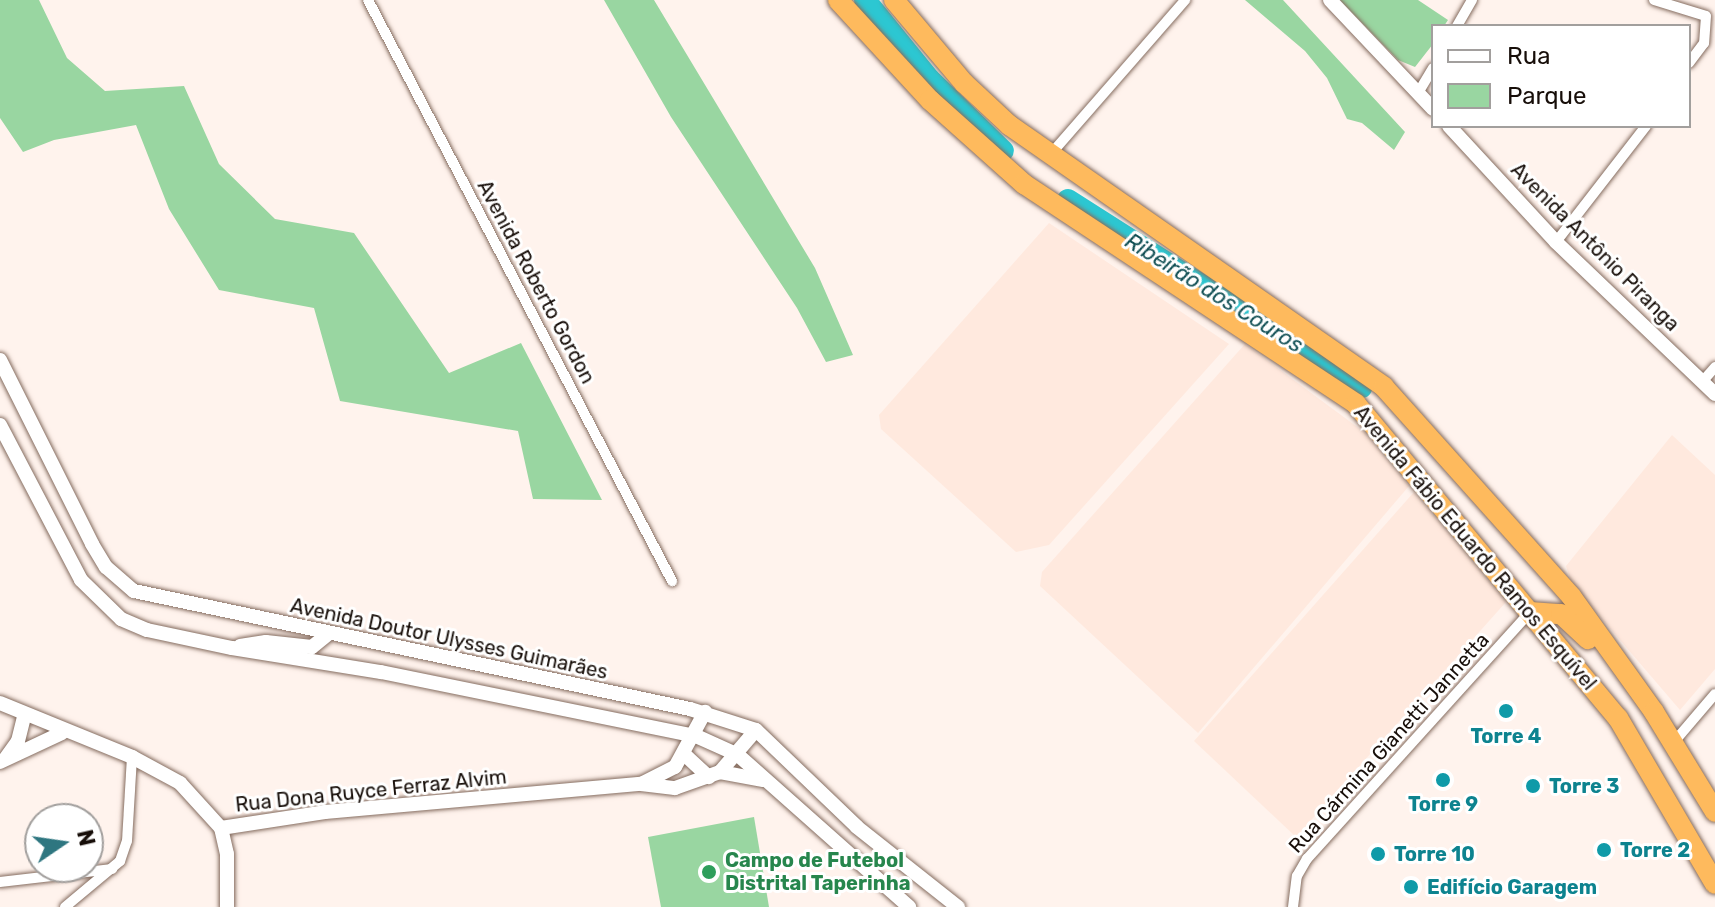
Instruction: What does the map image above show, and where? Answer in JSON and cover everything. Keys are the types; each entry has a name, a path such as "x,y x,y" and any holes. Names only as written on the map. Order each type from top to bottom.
{"highway":[{"name":"Avenida Fábio Eduardo Ramos Esquível","path":"838,0 930,100 1024,184 1356,404 1633,739 1715,884"},
{"name":"Avenida Fábio Eduardo Ramos Esquível","path":"894,0 964,83 1050,155 1384,387 1571,596 1674,742 1715,812"},
{"path":"1530,612 1569,618 1627,674"}],"main road":[{"path":"1330,0 1431,107"},
{"name":"Avenida Antônio Piranga","path":"1451,128 1556,242 1715,394"},
{"name":"Avenida Doutor Ulysses Guimarães","path":"1,364 92,544 117,579 154,598 705,712 756,730 857,827 958,907"},
{"path":"0,425 81,580 100,601 147,630 232,648 381,672 696,736 738,755 909,907"},
{"path":"232,648 266,642 312,647 327,635"},
{"name":"Rua Dona Ruyce Ferraz Alvim","path":"0,703 62,733 132,757 180,783 221,828 325,812 641,784 675,788 715,775 738,755 756,730"},
{"name":"Rua Dona Ruyce Ferraz Alvim","path":"641,784 668,773 696,736 705,712"},
{"path":"2,761 18,741 24,717"},
{"path":"2,761 62,733"},
{"path":"684,754 715,775 765,780"},
{"path":"221,828 227,854 227,907"}],"street":[{"name":"Avenida Roberto Gordon","path":"368,0 672,581"},
{"path":"1050,155 1185,0"},
{"path":"1458,24 1472,0"},
{"path":"1654,0 1699,11 1709,24 1707,34 1691,60"},
{"path":"1418,93 1431,71"},
{"path":"1556,242 1644,128"},
{"path":"1702,382 1715,367"},
{"name":"Rua Cármina Gianetti Jannetta","path":"1293,907 1297,876 1307,859 1530,612"},
{"path":"1674,742 1715,694"},
{"path":"65,907 114,869 127,841 132,757"},
{"path":"0,882 114,869"}],"shaded area":[{"path":"1049,223 1229,344 1049,545 1016,552 881,429 879,415"},
{"path":"1245,344 1364,432 1409,486 1198,733 1040,586 1042,572"},
{"path":"1672,435 1715,475 1715,669 1680,710 1572,584 1566,566"},
{"path":"1414,492 1506,602 1296,837 1194,741"}],"green space":[{"path":"0,0 39,0 67,58 105,91 184,86 219,164 275,219 354,233 449,373 521,343 602,500 533,499 518,431 340,401 314,308 219,290 169,209 136,125 54,140 23,152 0,118"},
{"path":"604,0 654,0 815,268 853,355 826,362 797,308 671,117"},
{"path":"1245,0 1283,0 1405,132 1394,150 1362,123 1347,119 1327,78 1305,51"},
{"path":"1340,0 1418,0 1448,20 1445,24 1431,24 1431,47 1415,67 1398,60"},
{"name":"Campo de Futebol Distrital Taperinha","path":"754,817 769,907 661,907 648,837"}],"waterway":[{"name":"Ribeirão dos Couros","path":"865,0 929,79 1003,151"},
{"name":"Ribeirão dos Couros","path":"1068,200 1361,387"}],"place":[{"name":"Torre 4","path":"1506,711"},
{"name":"Torre 9","path":"1443,780"},
{"name":"Torre 3","path":"1533,786"},
{"name":"Torre 2","path":"1604,850"},
{"name":"Torre 10","path":"1378,854"},
{"name":"Campo de Futebol Distrital Taperinha","path":"709,872"},
{"name":"Edifício Garagem","path":"1411,887"}]}
